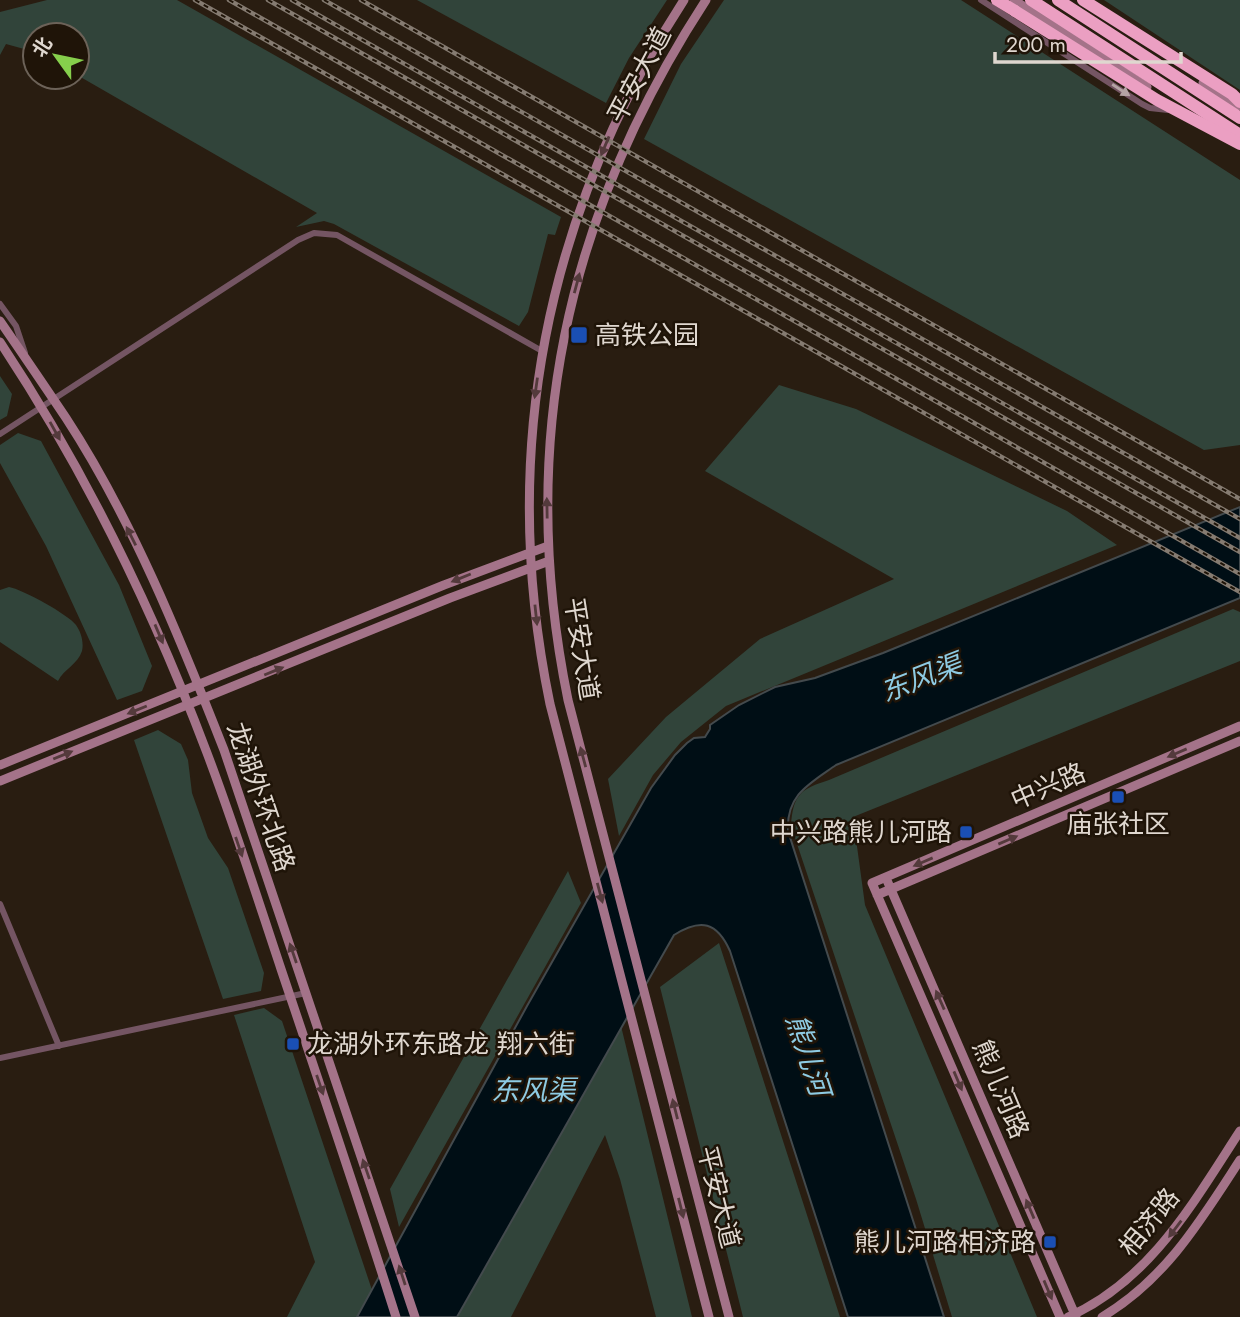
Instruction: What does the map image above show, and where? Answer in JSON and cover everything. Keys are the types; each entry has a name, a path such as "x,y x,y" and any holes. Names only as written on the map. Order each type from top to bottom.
{"highway":[{"path":"997,0 1014,6 1157,100 1240,146"},
{"path":"1031,0 1240,135"},
{"path":"1058,0 1240,118"},
{"path":"1083,0 1232,94 1240,104"}],"main road":[{"name":"平安大道","path":"684,0 628,94 601,154 568,245 542,351 532,430 528,492 531,568 544,675 709,1317"},
{"name":"平安大道","path":"706,0 645,103 618,161 586,250 564,335 555,387 548,472 548,546 562,672 729,1317"},
{"path":"1074,0 1240,104"},
{"path":"1014,6 1240,146"},
{"name":"龙湖外环北路","path":"0,321 53,400 109,493 168,615 204,699 224,750 415,1317"},
{"name":"龙湖外环北路","path":"0,342 4,353 16,366 42,407 126,564 183,692 208,756 396,1317"},
{"path":"0,765 548,546"},
{"path":"0,781 549,561"},
{"name":"中兴路","path":"872,883 1240,726"},
{"name":"中兴路","path":"877,895 1240,741"},
{"name":"熊儿河路","path":"886,877 1073,1316"},
{"name":"熊儿河路","path":"872,883 1059,1317"},
{"name":"相济路","path":"1073,1316 1121,1285 1149,1260 1181,1220 1240,1131"},
{"path":"1230,1146 1240,1152"},
{"path":"1223,1157 1239,1164"},
{"name":"相济路","path":"1102,1317 1143,1288 1175,1257 1239,1164"}],"street":[{"path":"981,0 1142,104 1150,108 1186,112"},
{"path":"0,434 298,240 321,232 337,235 542,351"},
{"path":"0,304 16,326 27,362"},
{"path":"0,904 59,1046"},
{"path":"0,1058 306,993"}],"green space":[{"path":"47,0 177,0 561,217 555,235 548,234 528,312 519,326 334,224 324,221 296,227 317,213 91,83 91,21 21,21 21,48 6,44 0,55 0,12"},
{"path":"417,0 667,0 629,58 606,103"},
{"path":"724,0 961,0 1240,180 1240,445 1204,450 644,139 681,64"},
{"path":"1104,0 1240,0 1240,90"},
{"path":"0,376 12,394 7,416 0,420"},
{"path":"779,385 856,409 1067,511 1117,545 726,706 681,742 653,775 619,836 608,779 666,717 760,639 894,579 705,471"},
{"path":"18,433 41,441 119,585 152,666 142,691 117,700 46,546 0,463 0,445"},
{"path":"9,587 55,609 78,628 82,651 58,681 0,642 0,590"},
{"path":"1233,609 1240,612 1240,661 853,817 865,905 1037,1317 952,1317 916,1199 791,826 794,807 800,794 812,786"},
{"path":"158,730 181,744 188,760 192,793 208,838 228,868 264,973 261,991 223,999 134,740"},
{"path":"568,871 581,903 399,1227 390,1189"},
{"path":"719,943 840,1317 743,1317 660,987"},
{"path":"264,1008 282,1021 372,1290 357,1317 287,1317 315,1262 234,1015"},
{"path":"621,1026 692,1317 656,1317 620,1179 605,1135 511,1317 457,1317"}],"water":[{"path":"1240,507 1240,598 836,765 801,792 791,808 788,831 944,1317 848,1317 730,951 720,934 700,925 674,935 457,1317 357,1317 527,1006 651,788 687,743 694,738 705,737 710,725 739,705 775,687 815,678 883,653"}],"railway":[{"path":"195,0 1240,592"},
{"path":"229,0 1240,574"},
{"path":"268,0 1240,552"},
{"path":"292,0 1240,538"},
{"path":"324,0 1240,519"},
{"path":"361,0 1240,499"}],"place":[{"name":"高铁公园","path":"579,335"},
{"name":"庙张社区","path":"1118,797"},
{"name":"中兴路熊儿河路","path":"966,832"},
{"name":"龙湖外环东路龙 翔六街","path":"293,1044"},
{"name":"熊儿河路相济路","path":"1050,1242"}],"water label":[{"name":"东风渠","path":"921,678"},
{"name":"熊儿河","path":"808,1055"},
{"name":"东风渠","path":"533,1090"}]}
